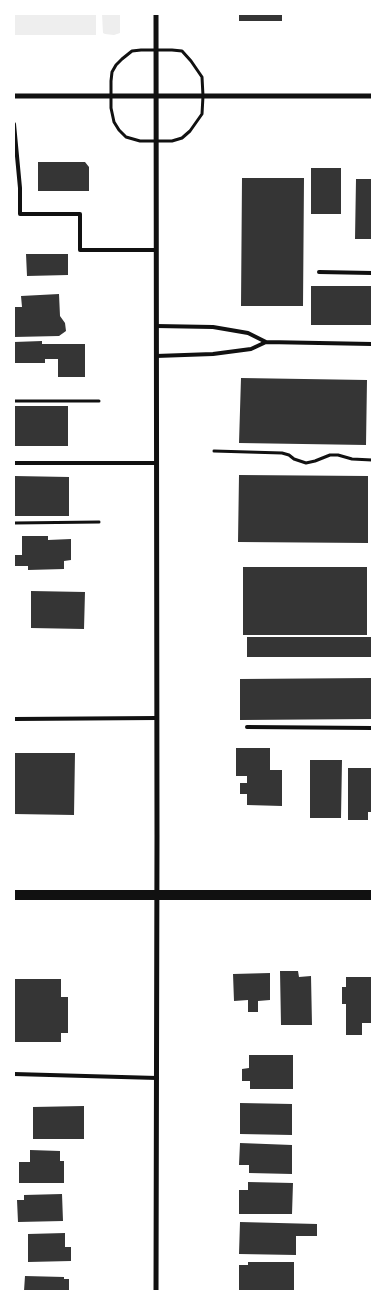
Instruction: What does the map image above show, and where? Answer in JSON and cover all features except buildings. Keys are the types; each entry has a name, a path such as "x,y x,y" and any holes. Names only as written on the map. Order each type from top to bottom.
{"main road":[{"path":"14,895 372,895"}],"street":[{"path":"156,14 156,1291"},
{"path":"14,96 372,96"}],"lane":[{"path":"14,124 20,188 20,214 80,214 80,250 156,250"},
{"path":"319,272 372,273"},
{"path":"156,326 213,327 248,333 266,342 372,344"},
{"path":"156,356 214,354 251,349 266,342"},
{"path":"14,463 156,463"},
{"path":"14,719 157,718"},
{"path":"247,727 372,728"},
{"path":"14,1074 156,1078"}],"path":[{"path":"14,402 99,401"},
{"path":"214,451 282,453 306,463 315,462 330,454 352,459 372,460"},
{"path":"14,523 99,522"}],"shaded area":[{"path":"14,14 96,14 96,35 14,35"},
{"path":"102,14 120,14 120,33 114,35 103,33"}]}
